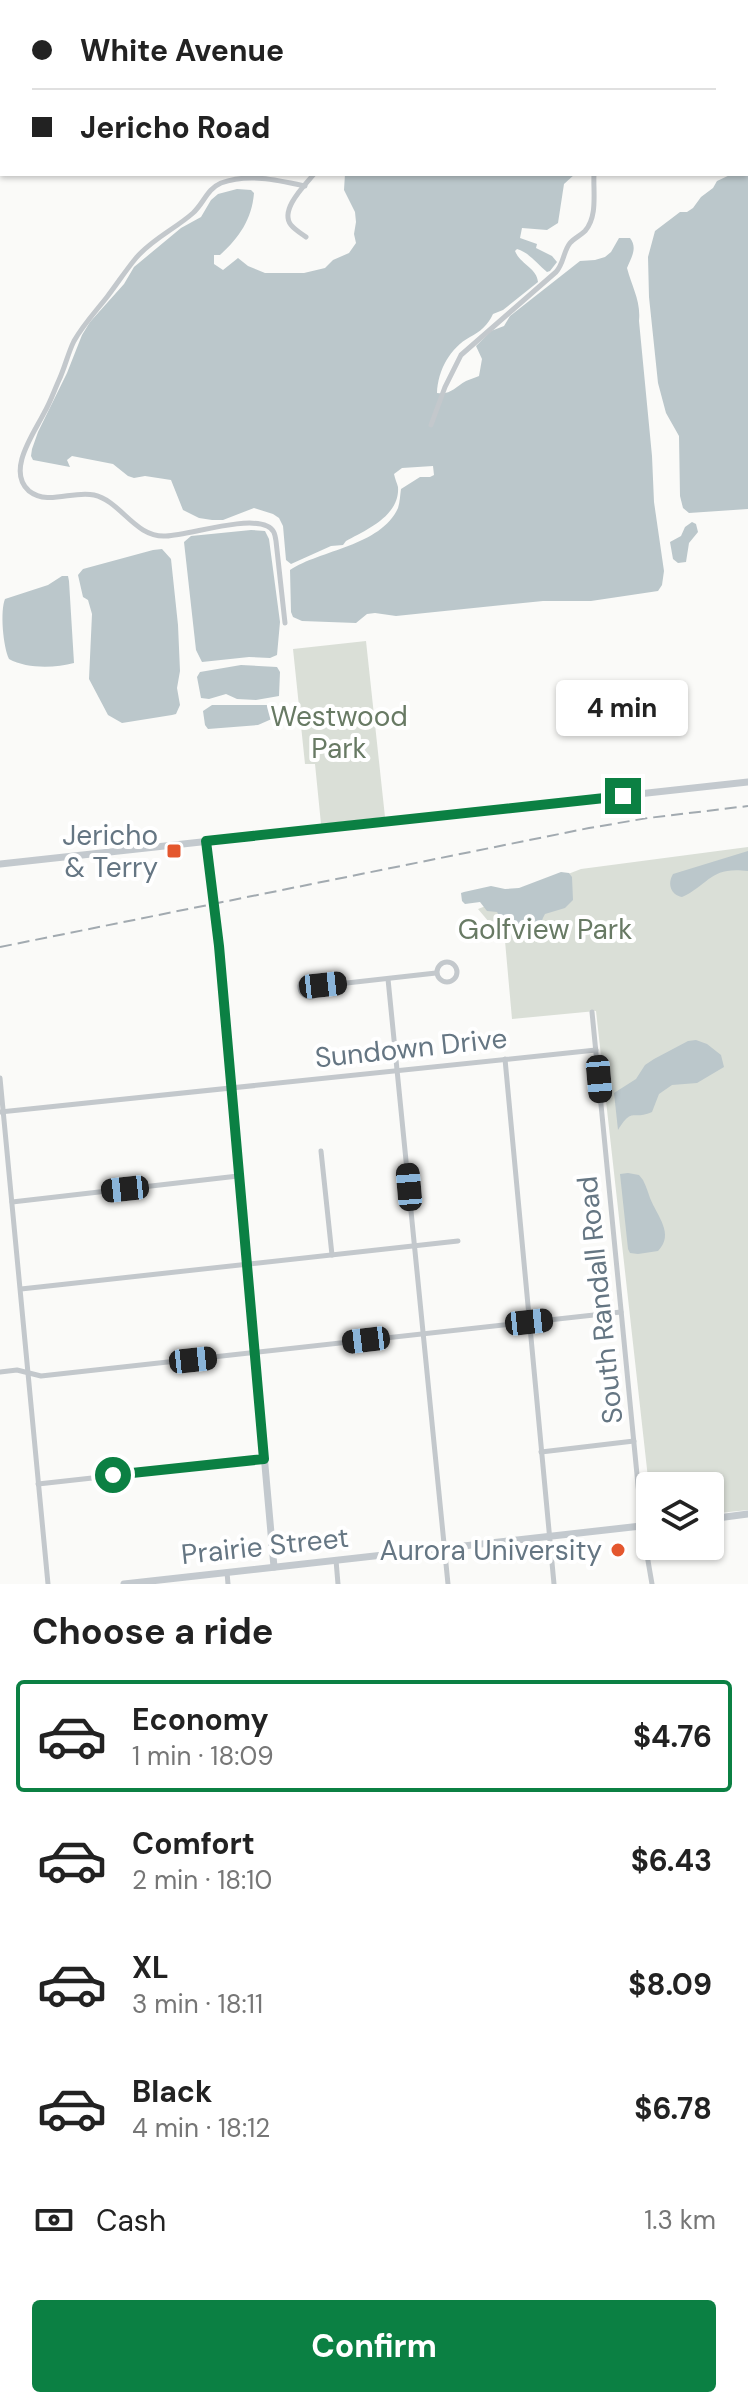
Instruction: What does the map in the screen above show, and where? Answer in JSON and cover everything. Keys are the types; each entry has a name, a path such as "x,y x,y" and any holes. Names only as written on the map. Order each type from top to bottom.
{"street":[{"path":"306,237 291,225 288,210 312,176"},
{"path":"431,425 461,355 561,267 569,243 590,223 594,176"},
{"path":"285,623 275,533 269,527 251,524 210,527 155,536 97,495 48,497 33,493 23,483 21,469 25,448 45,412 75,340 137,257 185,221 199,208 208,193 221,183 265,178 305,186"},
{"path":"0,864 748,782"},
{"path":"206,841 217,925 274,1567"},
{"path":"443,962 453,964 457,970 454,979 447,982 440,980 436,973 443,962"},
{"path":"320,986 436,973"},
{"path":"388,979 448,1584"},
{"name":"South Randall Road","path":"592,1012 638,1472"},
{"name":"Sundown Drive","path":"2,1112 596,1050"},
{"path":"505,1059 554,1584"},
{"path":"0,1078 48,1584"},
{"path":"321,1151 332,1255"},
{"path":"12,1202 238,1176"},
{"path":"21,1289 458,1241"},
{"path":"0,1372 17,1370 41,1376 621,1312"},
{"path":"541,1452 634,1441"},
{"path":"38,1484 264,1459"},
{"path":"724,1517 748,1514"},
{"name":"Prairie Street","path":"124,1584 636,1527"},
{"path":"336,1560 338,1584"},
{"name":"South Randall Road","path":"650,1560 652,1584"},
{"path":"227,1572 228,1584"}],"green space":[{"name":"Westwood Park","path":"366,641 385,817 321,824 315,764 305,764 293,649"},
{"name":"Golfview Park","path":"748,847 748,1510 724,1513 724,1472 647,1472 596,1011 512,1019 505,941 478,909 581,869"}],"shaded area":[{"path":"345,176 573,176 564,184 558,223 547,230 522,228 520,238 537,244 536,248 557,262 547,272 526,253 515,251 535,273 538,282 503,310 493,314 483,328 451,353 443,368 437,393 449,392 479,376 482,359 476,346 491,331 504,326 510,316 580,261 605,257 619,238 630,238 634,249 627,268 639,307 654,502 664,571 658,591 591,601 543,601 396,616 375,613 367,614 356,623 302,621 293,617 291,612 290,570 378,531 390,521 398,508 401,489 420,477 434,475 433,466 402,468 394,474 398,487 394,506 380,521 343,545 331,546 291,564 286,560 283,526 273,514 254,508 223,520 199,518 183,510 171,480 145,476 134,478 113,464 72,456 67,460 70,467 33,460 32,449 38,432 90,322 124,284 134,267 181,228 201,217 211,200 218,194 237,189 254,193 251,211 243,227 220,255 214,255 214,264 223,270 238,258 265,273 304,273 325,268 333,260 349,253 356,243 355,212 344,190"},
{"path":"728,176 748,176 748,509 689,513 683,508 680,496 679,436 666,413 658,383 648,257 655,231 680,212 693,208 717,181"},
{"path":"692,522 696,524 698,532 689,543 686,562 678,563 673,559 670,542 681,536 685,527"},
{"path":"265,531 269,539 280,622 277,655 202,662 196,650 184,542 191,536"},
{"path":"162,549 171,559 178,625 180,671 177,688 180,705 176,714 122,723 108,715 89,679 92,614 88,600 83,597 78,575 83,569"},
{"path":"62,576 68,576 69,581 74,663 41,667 9,659 3,629 5,599 48,585"},
{"path":"241,665 277,667 280,672 279,696 256,700 237,699 226,694 201,698 197,677 200,672"},
{"path":"212,705 270,705 274,718 258,725 208,729 203,711"},
{"path":"748,851 748,871 718,874 682,897 671,888 673,874"},
{"path":"561,872 569,873 572,877 573,900 565,908 545,914 532,936 527,937 518,929 505,925 497,912 487,911 480,902 465,904 462,901 461,893 464,892 491,886 519,888"},
{"path":"696,1040 721,1055 724,1067 697,1083 672,1085 659,1094 652,1112 630,1116 618,1130 614,1093 636,1079 645,1065 654,1059"},
{"path":"620,1174 639,1175 643,1180 663,1225 665,1238 658,1251 638,1254 630,1253 628,1249"}],"railway":[{"path":"0,947 589,828 748,806"}],"place":[{"name":"Jericho & Terry","path":"174,851"},
{"name":"Aurora University","path":"618,1550"}],"route":[{"path":"113,1475 264,1459 219,946 206,841 623,796"}]}
